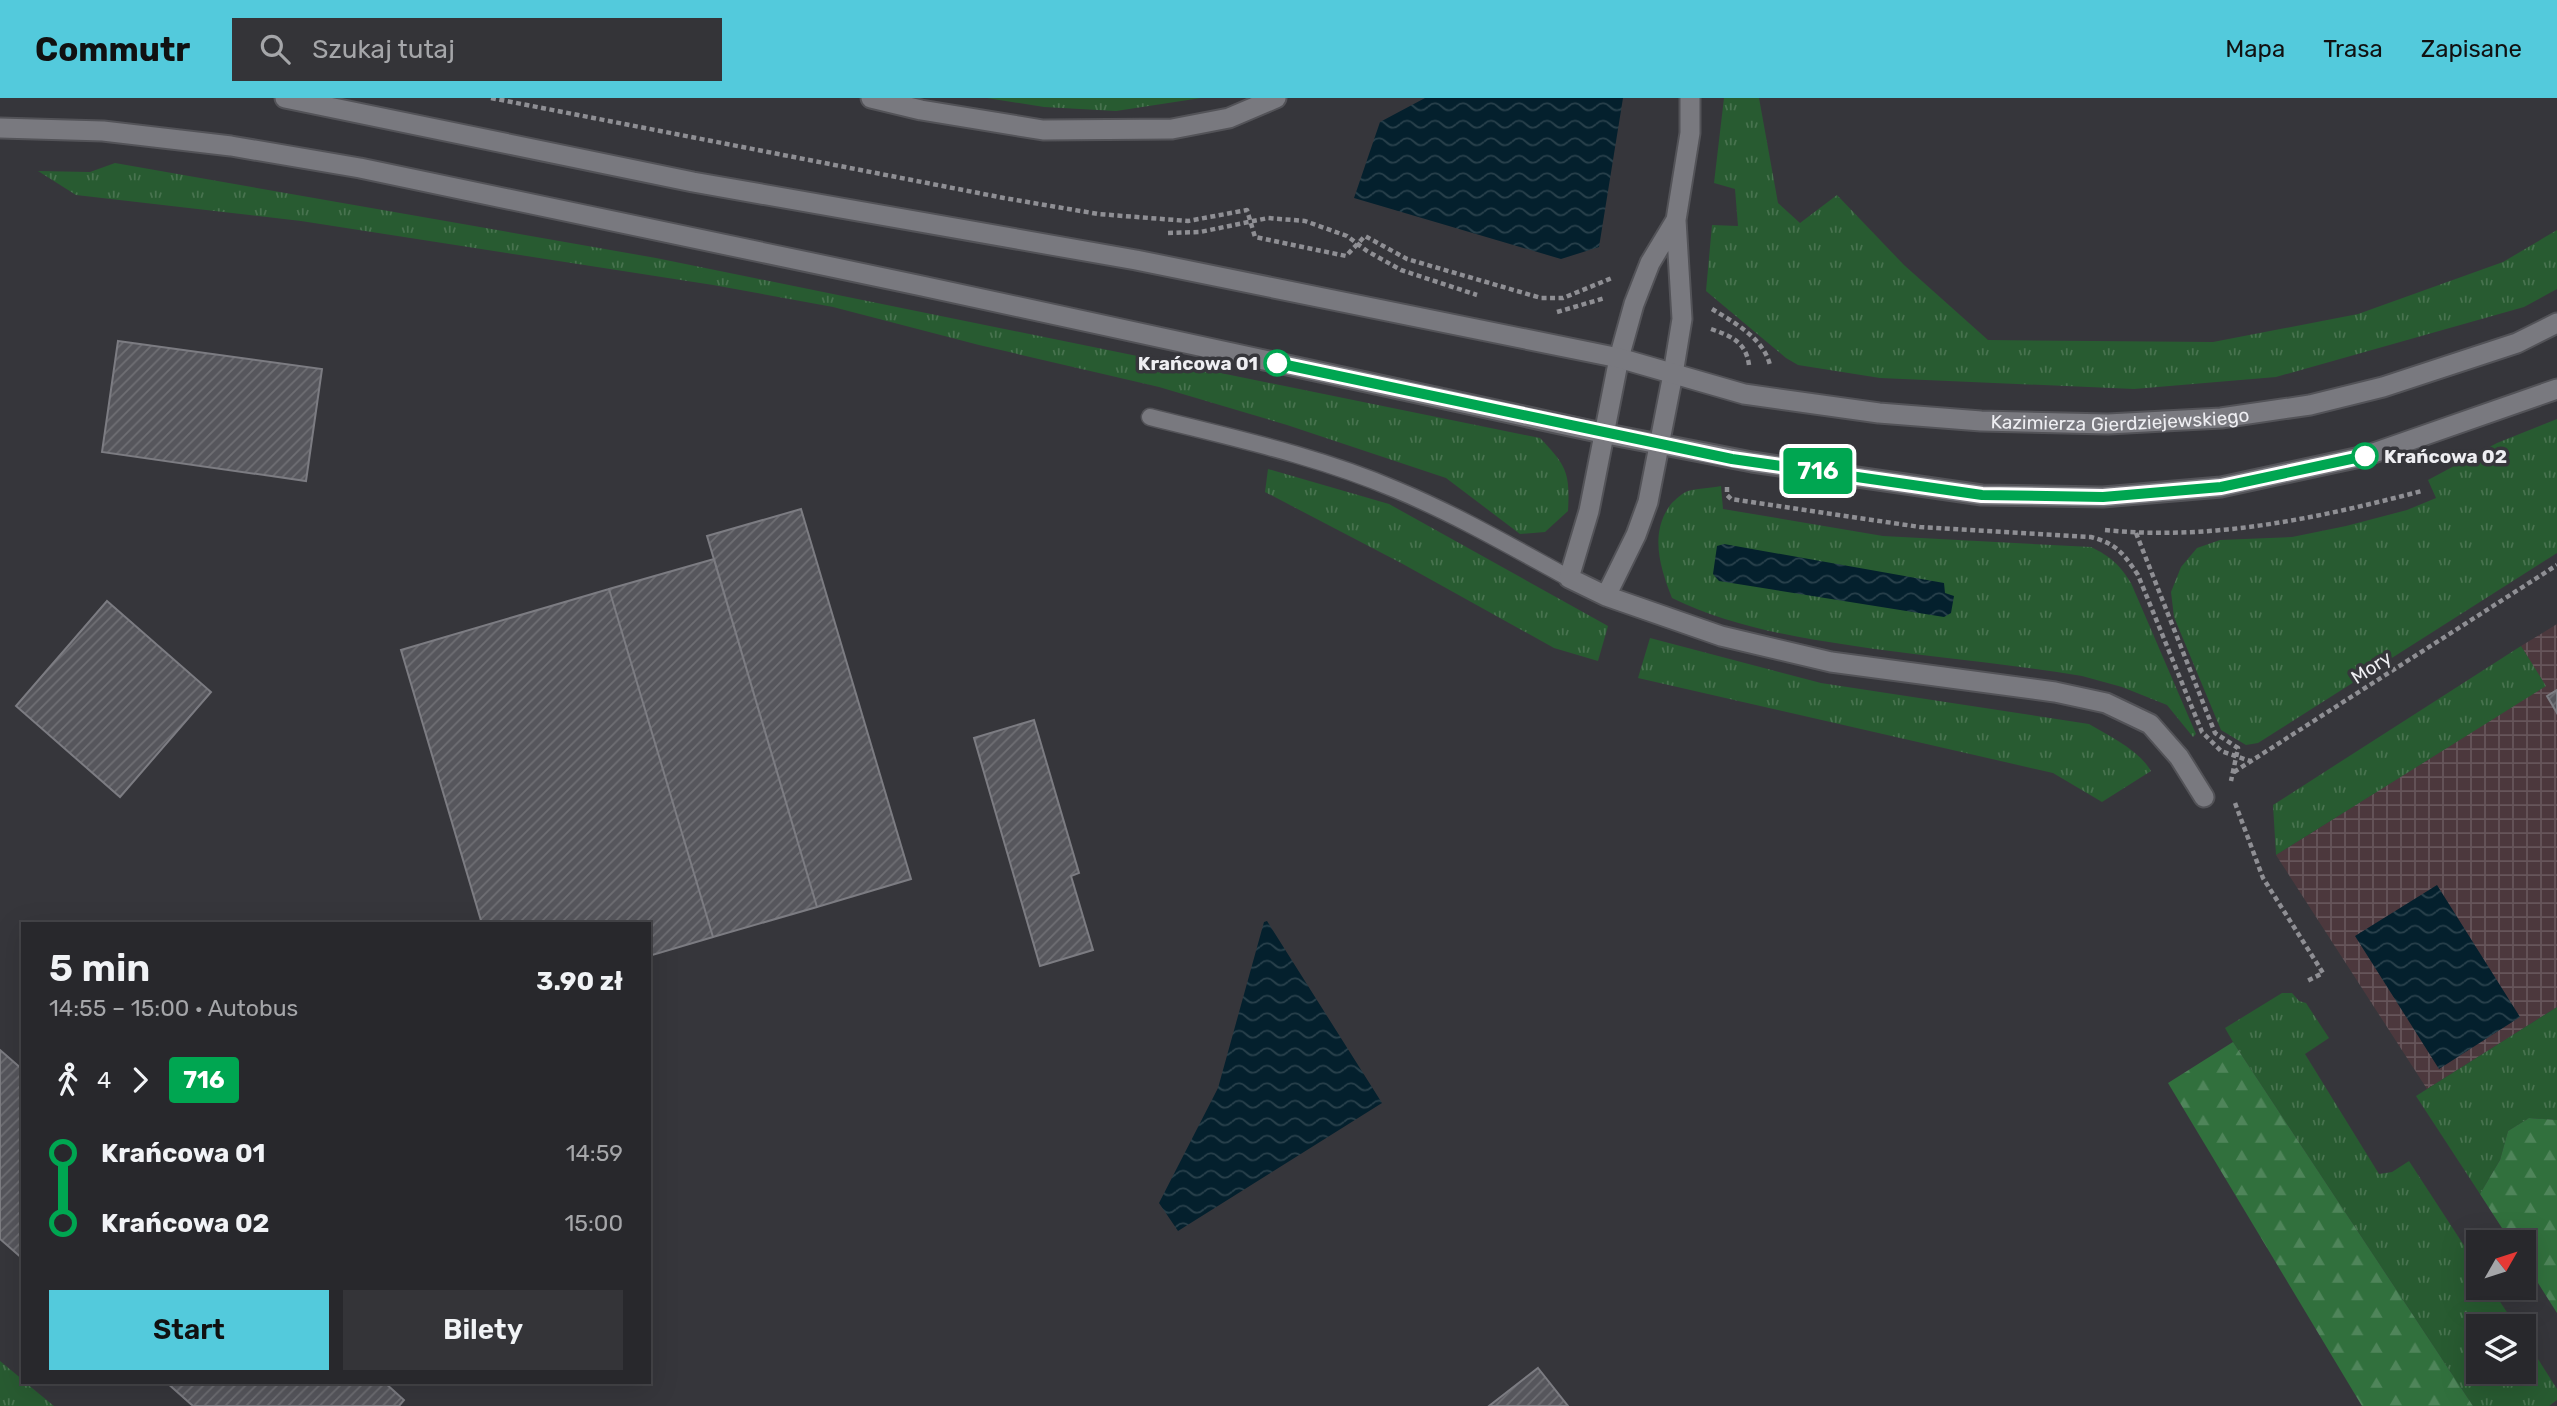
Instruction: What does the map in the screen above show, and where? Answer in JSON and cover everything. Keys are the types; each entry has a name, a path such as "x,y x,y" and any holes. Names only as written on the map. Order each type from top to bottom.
{"street":[{"name":"Kazimierza Gierdziejewskiego","path":"285,98 693,182 1136,260 1619,358 1763,398 1878,413 1968,421 2108,424 2221,418 2311,405 2383,387 2517,343 2557,323"},
{"path":"871,98 921,110 1043,130 1172,129 1229,118 1276,98"},
{"path":"1606,596 1636,535 1648,502 1673,374 1682,319 1676,220 1690,133 1690,98"},
{"path":"0,128 116,133 231,146 360,168 1602,433 1752,462 1982,495 2103,497 2221,487 2365,456 2557,389"},
{"path":"1676,220 1650,263 1634,304 1602,433 1589,512 1569,578 1606,596 1721,636 1831,662 2055,692 2106,703 2150,724 2179,757 2204,797"}],"lane":[{"path":"1150,417 1252,443 1395,489 1458,517 1569,578"}],"path":[{"path":"491,98 1098,214 1188,221 1247,210 1255,237 1346,256 1365,236 1407,259 1541,298 1563,298 1609,278 1617,279"},
{"path":"1163,233 1200,232 1268,218 1305,221 1347,236 1401,270 1483,297"},
{"path":"1546,312 1563,311 1610,297"},
{"path":"1705,304 1740,326 1753,338 1767,353 1770,365"},
{"path":"1699,325 1731,336 1744,347 1749,363"},
{"path":"1728,480 1726,490 1731,499 1920,527 2091,537 2109,542 2126,557 2138,575 2202,732 2221,751 2250,761"},
{"path":"2136,533 2215,733 2238,748 2230,790"},
{"name":"Mory","path":"2204,797 2250,761 2557,565"},
{"path":"2235,803 2263,878 2323,973 2307,981"}],"shaded area":[{"path":"2557,624 2557,1007 2427,1089 2276,855 2545,686 2521,646"}],"green space":[{"path":"987,98 1201,98 1116,111 1044,107"},
{"path":"1724,98 1759,98 1778,203 1800,223 1837,195 1904,265 1988,340 2213,342 2358,314 2503,262 2557,230 2557,289 2524,307 2276,377 2134,389 1880,378 1798,365 1706,291 1712,225 1738,226 1735,189 1714,183"},
{"path":"115,163 656,258 1540,438 1565,471 1568,511 1545,532 1520,534 1446,478 1287,425 1159,387 979,345 833,307 713,285 301,221 76,195 38,171 90,172"},
{"path":"2557,419 2557,553 2258,743 2246,745 2221,730 2174,617 2171,592 2181,567 2197,548 2220,540 2292,537 2407,510 2436,498 2428,480 2497,443"},
{"path":"1268,469 1389,504 1608,626 1598,661 1554,648 1401,563 1265,492"},
{"path":"1721,486 1723,509 1883,536 2091,547 2098,550 2123,571 2131,583 2196,734 2193,737 2167,705 2122,687 2082,676 1803,638 1736,622 1672,598 1659,550 1658,538 1664,515 1671,504 1686,492"},
{"path":"1650,638 1821,683 2089,724 2139,756 2151,771 2102,802 2053,773 1638,678"},
{"path":"2521,646 2546,686 2276,855 2273,805"},
{"path":"2282,993 2292,993 2299,1001 2306,1003 2329,1038 2305,1054 2379,1174 2392,1172 2409,1161 2466,1249 2466,1300 2499,1300 2508,1314 2466,1314 2466,1384 2536,1384 2536,1356 2557,1389 2557,1400 2549,1406 2473,1406 2225,1028"},
{"path":"2557,1007 2557,1120 2529,1118 2508,1131 2500,1160 2480,1194 2416,1096"},
{"path":"2233,1042 2473,1406 2362,1406 2168,1083"},
{"path":"2529,1118 2557,1120 2557,1313 2536,1280 2536,1230 2503,1230 2480,1194 2500,1160 2508,1131"},
{"path":"0,1361 21,1378 21,1384 27,1384 54,1406 0,1406"}],"water":[{"path":"1425,98 1623,98 1599,247 1561,259 1354,198 1380,122"},
{"path":"1724,544 1944,583 1945,593 1954,596 1951,613 1944,617 1719,581 1713,574 1717,546"},
{"path":"2437,885 2520,1017 2439,1069 2355,936"},
{"path":"1267,921 1382,1103 1178,1231 1159,1203 1218,1088 1264,922"}],"building":[{"path":"118,341 322,369 306,481 102,452"},
{"path":"801,509 911,879 817,907 707,536"},
{"path":"714,559 817,907 713,937 609,589"},
{"path":"609,589 713,937 651,955 651,922 481,922 401,650"},
{"path":"107,601 211,692 120,797 16,706"},
{"path":"2557,690 2557,713 2547,696"},
{"path":"1034,720 1079,873 1071,876 1093,950 1040,966 974,738"},
{"path":"0,1050 21,1068 21,1257 0,1239"},
{"path":"1538,1368 1568,1406 1489,1406"},
{"path":"168,1384 386,1384 404,1400 399,1406 193,1406"}],"bus line":[{"name":"716","path":"1277,363 1732,459 1982,495 2103,497 2221,487 2365,456"}],"place":[{"name":"Krańcowa 01","path":"1277,363"},
{"name":"Krańcowa 02","path":"2365,456"}]}
